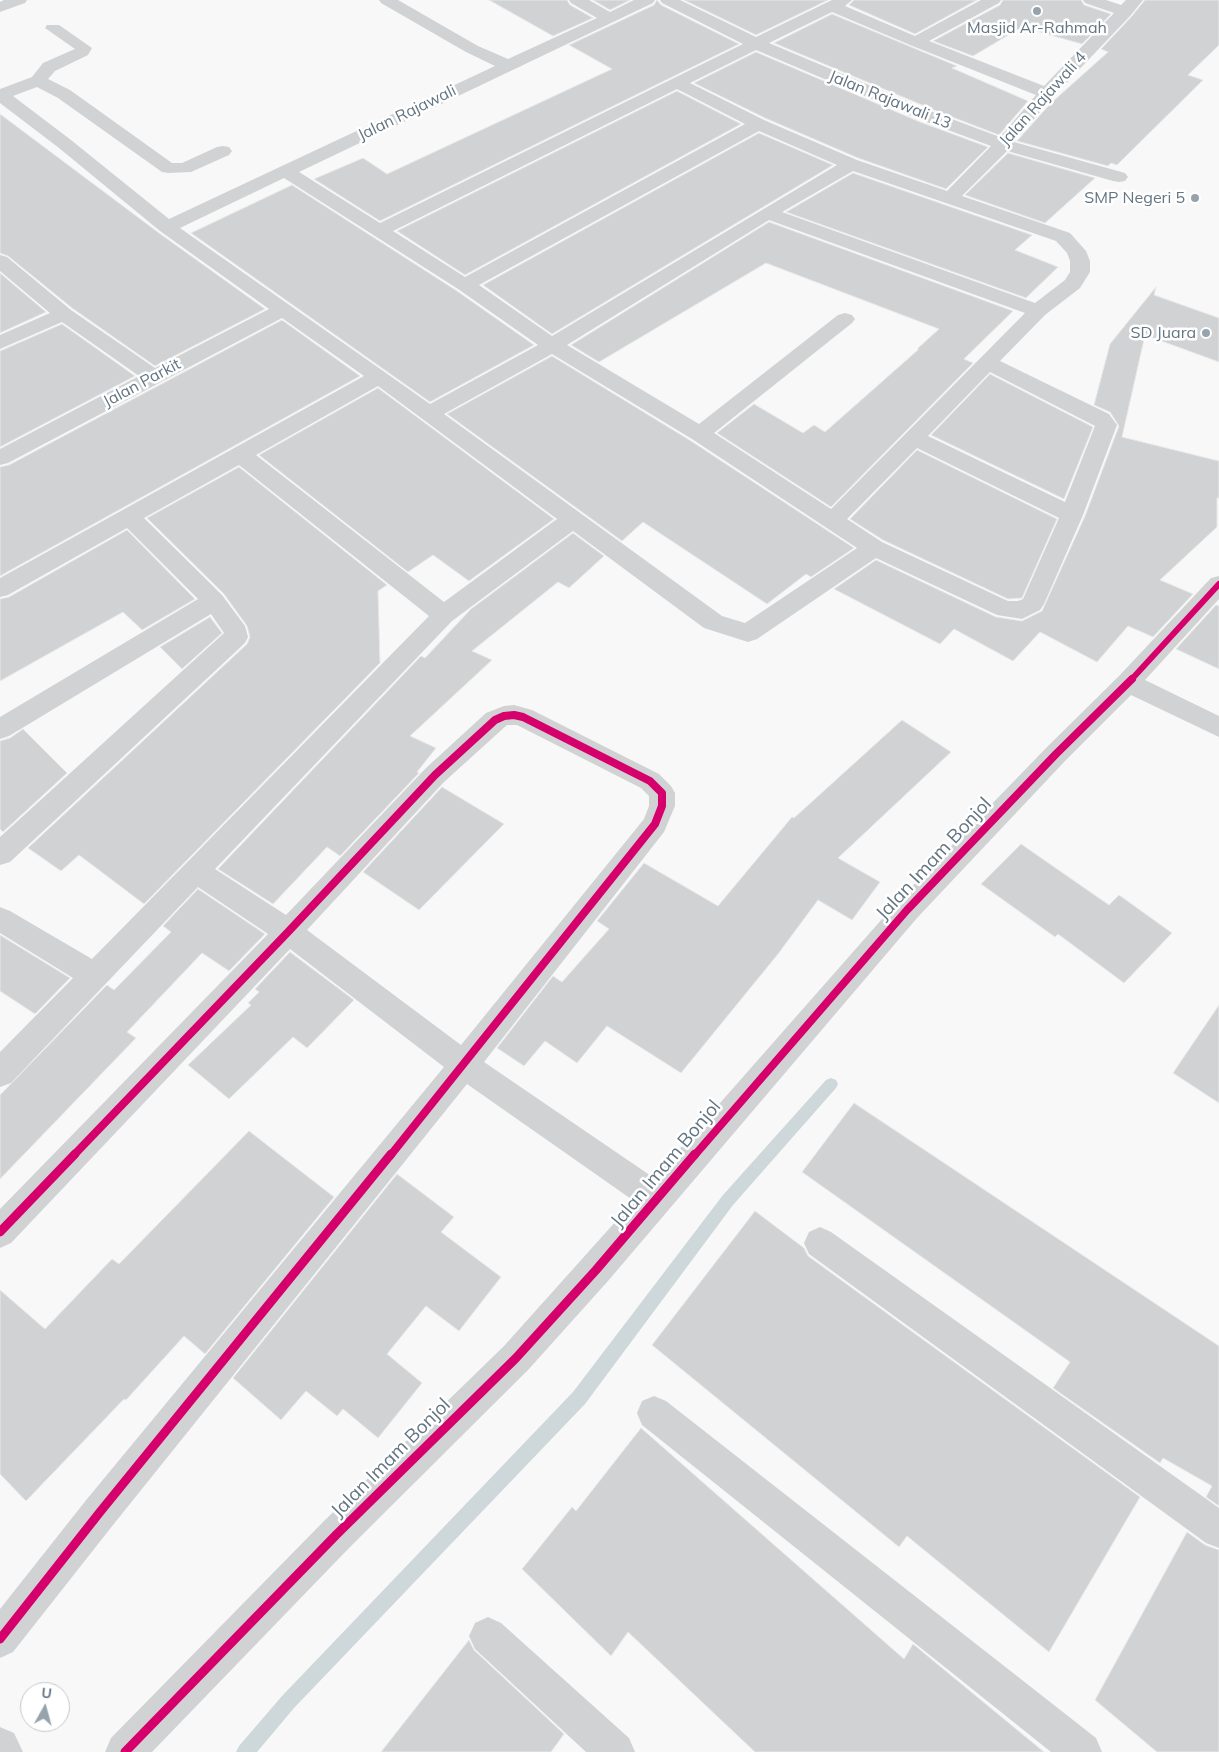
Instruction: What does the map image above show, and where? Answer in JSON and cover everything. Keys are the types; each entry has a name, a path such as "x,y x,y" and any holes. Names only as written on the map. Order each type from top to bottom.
{"street":[{"path":"0,7 19,0"},
{"path":"387,0 472,49 507,65"},
{"path":"577,0 608,17"},
{"name":"Jalan Rajawali","path":"167,227 647,0"},
{"name":"Jalan Rajawali 13","path":"668,0 757,44 866,91 1003,144 1119,177"},
{"path":"916,42 993,0"},
{"path":"1090,0 1130,6"},
{"path":"380,230 678,84 838,3 916,42 1046,93"},
{"name":"Jalan Rajawali 4","path":"950,198 1003,144 1046,93 1130,6"},
{"path":"0,95 38,81 49,67 82,52 84,48 53,28"},
{"path":"38,81 64,94 168,168 185,168 223,151"},
{"path":"678,84 758,124 851,164 1054,233 1069,242 1080,262 1080,272 1073,284 1038,311 833,520"},
{"path":"0,95 80,138 167,227 379,377 713,622 748,633 874,548"},
{"path":"465,285 758,124"},
{"path":"80,138 109,126"},
{"path":"429,414 552,345 767,213 851,164"},
{"path":"286,172 465,285 552,345 700,434 874,548 1005,609 1022,610 1032,604 1072,515 1106,428 1105,422 987,363"},
{"path":"767,213 1038,311"},
{"path":"0,261 64,314 154,377"},
{"name":"Jalan Parkit","path":"0,458 284,309"},
{"path":"0,343 64,314"},
{"path":"700,434 845,319"},
{"path":"0,589 379,377"},
{"path":"913,437 1072,515"},
{"path":"241,455 444,614"},
{"path":"0,854 236,637 236,632 214,601 128,516"},
{"path":"0,1073 444,614 572,520"},
{"name":"Jalan Imam Bonjol","path":"125,1752 338,1534 516,1358 658,1199 774,1062 907,910 1056,754 1128,683 1219,584"},
{"path":"0,730 214,601"},
{"path":"1128,683 1219,728"},
{"path":"0,1232 288,932 435,774 495,720 504,716 514,715 523,717 650,780 662,793 662,806 655,824 464,1065 118,1490 0,1639"},
{"path":"195,871 288,932 464,1065 658,1199"},
{"path":"0,918 93,975"},
{"path":"820,1244 1219,1530"},
{"path":"654,1413 1082,1752"},
{"path":"488,1636 615,1752"},
{"path":"0,1747 3,1752"}],"building":[{"path":"489,0 567,0 570,5 593,18 553,36"},
{"path":"593,0 630,0 610,10"},
{"path":"657,0 661,5 739,44 380,221 314,179 363,158 387,174 612,69 569,45 654,5"},
{"path":"684,0 828,0 756,35"},
{"path":"854,0 977,0 915,34 849,5"},
{"path":"1003,0 1081,0 1084,5 1111,14 1082,44 1022,27 973,56 933,41 1000,5"},
{"path":"1145,0 1219,0 1219,45 1188,75 1203,80 1117,165 1111,163 1108,166 1017,141 1050,104 1108,52 1101,49"},
{"path":"832,14 957,66 952,68 1028,101 999,135 774,43"},
{"path":"756,52 920,122 988,147 946,189 858,158 765,118 694,83"},
{"path":"677,91 741,124 465,275 397,231"},
{"path":"0,114 159,233 265,309 155,366 72,308 8,256 0,253"},
{"path":"759,133 833,165 552,334 483,285"},
{"path":"1008,153 1095,178 1045,223 965,195"},
{"path":"853,173 1032,235 1015,250 1058,267 1026,298 786,212"},
{"path":"292,185 457,291 534,345 430,402 191,233"},
{"path":"769,222 1013,311 964,359 973,363 831,507 717,433 754,404 803,433 814,425 825,432 939,329 766,263 599,362 571,345"},
{"path":"0,273 46,312 0,333"},
{"path":"1156,287 1154,295 1219,318 1219,362 1145,335 1122,437 1219,461 1219,498 1217,498 1217,527 1160,580 1193,594 1153,637 1128,626 1097,662 1040,632 1013,661 954,629 940,644 834,589 876,560 996,617 1022,621 1042,611 1085,516 1119,426 1110,412 1094,405 1110,344"},
{"path":"282,320 360,376 0,576 0,467 9,465"},
{"path":"62,324 135,376 0,447 0,351"},
{"path":"552,356 691,441 854,548 811,577 806,574 767,604 643,522 622,541 447,414"},
{"path":"990,374 1093,427 1064,499 931,435"},
{"path":"378,388 554,519 469,581 433,555 408,572 259,455"},
{"path":"917,450 1057,519 1022,598 1008,599 883,540 850,519"},
{"path":"239,467 387,585 378,591 380,663 144,904 79,855 61,871 28,848 247,644 250,637 247,626 224,594 147,518"},
{"path":"127,530 195,599 142,630 123,612 0,681 0,599 9,597"},
{"path":"573,533 604,556 569,588 558,582 472,651 492,660 410,736 436,748 417,772 419,773 340,856 327,847 273,904 218,869 421,656 425,658 471,609"},
{"path":"1216,605 1219,606 1219,669 1176,649"},
{"path":"210,617 222,633 182,669 160,647"},
{"path":"902,720 951,752 838,858 880,882 852,920 818,900 778,954 681,1073 607,1026 577,1063 545,1041 524,1066 497,1048 553,976 562,982 609,929 597,921 644,863 718,906 792,817 794,818"},
{"path":"23,729 67,773 3,832 0,829 0,741 10,738"},
{"path":"442,787 504,824 419,910 363,872"},
{"path":"1021,844 1109,905 1119,895 1172,933 1124,983 1058,934 1055,937 981,884"},
{"path":"198,889 265,934 229,971 202,953 127,1032 136,1038 0,1179 0,1095 107,985 114,990 171,932 163,926"},
{"path":"0,935 70,978 35,1014 0,991"},
{"path":"290,952 354,1000 307,1048 293,1037 229,1099 188,1065 251,1005 248,1003 259,992 255,989"},
{"path":"1219,1005 1219,1103 1173,1073"},
{"path":"854,1103 1219,1346 1219,1506 1206,1497 1212,1486 1163,1458 1160,1463 1053,1388 1070,1362 802,1172"},
{"path":"249,1131 334,1197 205,1354 184,1336 126,1400 124,1399 26,1501 0,1474 0,1290 45,1329 112,1259 119,1264"},
{"path":"397,1174 454,1217 441,1232 501,1277 459,1331 426,1306 387,1354 422,1383 378,1438 343,1409 337,1416 306,1391 281,1420 233,1378"},
{"path":"755,1211 804,1248 808,1256 1140,1497 1049,1652 907,1536 899,1547 652,1345"},
{"path":"641,1428 904,1659 913,1644 1044,1752 755,1752 628,1632 611,1656 522,1569 572,1507 576,1511"},
{"path":"1187,1532 1205,1545 1219,1550 1219,1752 1157,1752 1095,1700"},
{"path":"469,1640 474,1650 564,1734 551,1752 381,1752"}],"waterway":[{"path":"245,1752 288,1702 579,1398 728,1200 831,1084"}],"cycle path":[{"path":"125,1752 337,1534 516,1358 596,1270 907,910 1056,754 1128,683 1219,584"},
{"path":"0,1232 288,932 435,775 495,720 504,716 514,715 523,717 650,781 662,793 662,806 655,824 464,1065 100,1512 0,1639"}],"place":[{"name":"Masjid Ar-Rahmah","path":"1037,11"},
{"name":"SMP Negeri 5","path":"1195,198"},
{"name":"SD Juara","path":"1206,333"}]}
